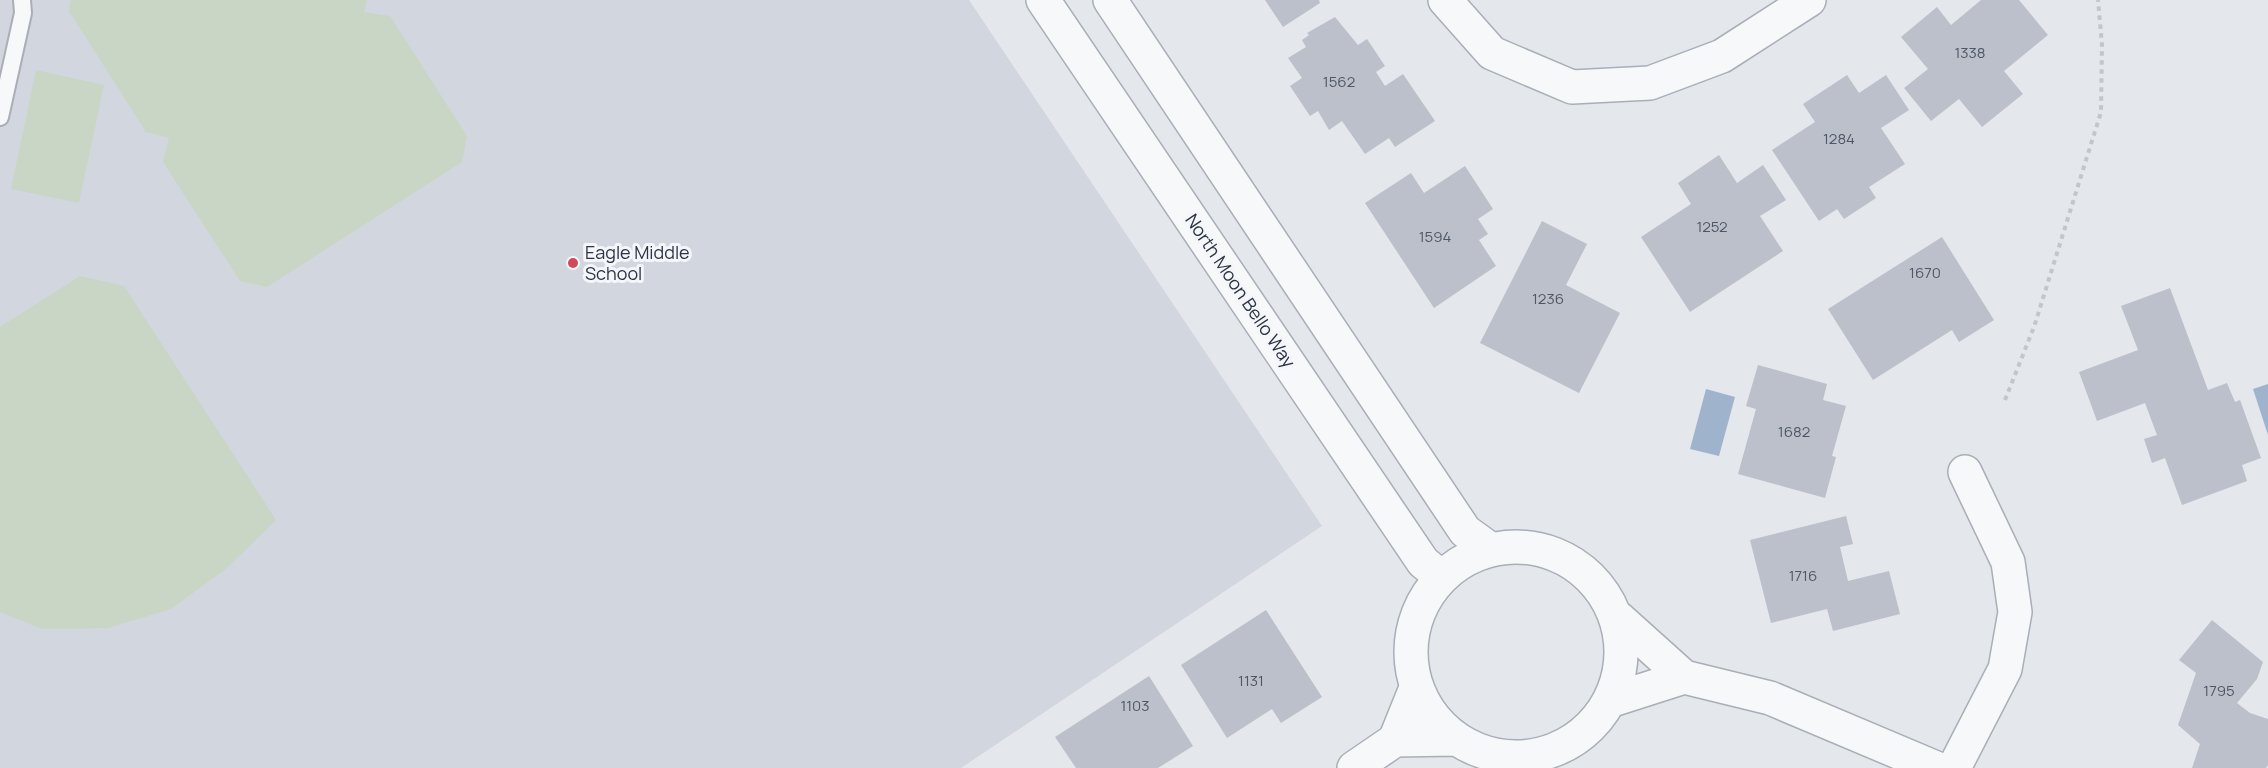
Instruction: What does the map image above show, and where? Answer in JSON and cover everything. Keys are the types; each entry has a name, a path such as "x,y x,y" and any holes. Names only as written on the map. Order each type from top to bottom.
{"street":[{"name":"North Moon Bello Way","path":"1043,0 1423,562 1441,577"},
{"path":"1110,0 1464,531 1490,549"},
{"path":"1445,0 1492,53 1572,87 1650,83 1722,56 1809,0"},
{"path":"1954,768 2005,669 2015,612 2007,562 1965,472"},
{"path":"1512,546 1534,548 1556,554 1575,564 1592,578 1605,596 1615,615 1621,637 1618,681 1609,701 1596,720 1581,735 1562,747 1540,754 1518,757 1496,756 1455,739 1438,724 1416,688 1410,648 1413,628 1420,608 1441,577 1470,557 1490,549 1512,546"},
{"path":"1615,615 1684,677 1770,698 1936,768"},
{"path":"1609,701 1684,677"},
{"path":"1395,740 1416,688"},
{"path":"1354,768 1395,740 1455,739"}],"lane":[{"path":"0,117 23,13 22,0"}],"path":[{"path":"2005,400 2034,327 2101,112 2102,45 2098,0"}],"shaded area":[{"name":"Eagle Middle School","path":"0,0 969,0 1322,526 961,768 0,768"}],"green space":[{"path":"71,0 367,0 364,12 390,16 467,136 462,162 267,287 240,281 163,162 169,138 146,132 69,11"},
{"path":"36,70 104,85 79,203 11,189"},
{"path":"80,276 124,286 276,520 227,568 171,609 108,628 42,629 0,612 0,327"}],"water":[{"path":"2268,384 2268,435 2253,389"},
{"path":"1706,389 1735,397 1719,456 1690,449"}],"building":[{"path":"1265,0 1319,0 1320,3 1283,27"},
{"path":"1981,0 2019,0 2048,35 2004,71 2023,94 1982,127 1959,99 1931,121 1904,88 1928,69 1901,37 1937,7 1951,25"},
{"path":"1335,17 1358,45 1367,39 1385,66 1376,72 1385,86 1403,74 1435,121 1395,147 1389,138 1365,154 1342,121 1329,130 1318,111 1310,116 1290,86 1302,78 1288,58 1306,47 1302,40 1309,35 1307,33"},
{"path":"1847,75 1859,93 1886,75 1909,110 1881,128 1905,164 1869,187 1876,198 1844,219 1837,209 1819,221 1772,150 1815,122 1803,104"},
{"path":"1719,155 1737,183 1763,165 1786,200 1760,216 1783,251 1690,312 1641,237 1691,204 1678,183"},
{"path":"1465,166 1493,209 1478,219 1488,234 1479,240 1496,266 1434,308 1365,203 1411,173 1424,193"},
{"path":"1542,221 1587,244 1566,285 1620,313 1579,393 1480,343"},
{"path":"1942,237 1994,320 1959,342 1952,330 1873,380 1828,309"},
{"path":"2170,288 2208,390 2227,383 2235,402 2240,400 2261,458 2242,465 2247,481 2182,505 2165,458 2152,463 2144,439 2157,435 2145,403 2097,421 2079,372 2138,350 2121,306"},
{"path":"1758,365 1827,384 1823,400 1846,406 1832,456 1836,457 1825,498 1738,474 1756,409 1746,406"},
{"path":"1846,516 1853,544 1840,547 1848,581 1889,571 1900,614 1833,631 1827,609 1771,623 1750,540"},
{"path":"1266,610 1322,697 1281,723 1272,709 1227,738 1181,665"},
{"path":"2212,620 2263,662 2257,679 2237,703 2250,713 2268,719 2268,765 2266,768 2192,768 2200,744 2178,725 2196,673 2179,660"},
{"path":"1149,676 1193,746 1158,768 1076,768 1055,737"}],"place":[{"name":"Eagle Middle School","path":"573,263"}]}
